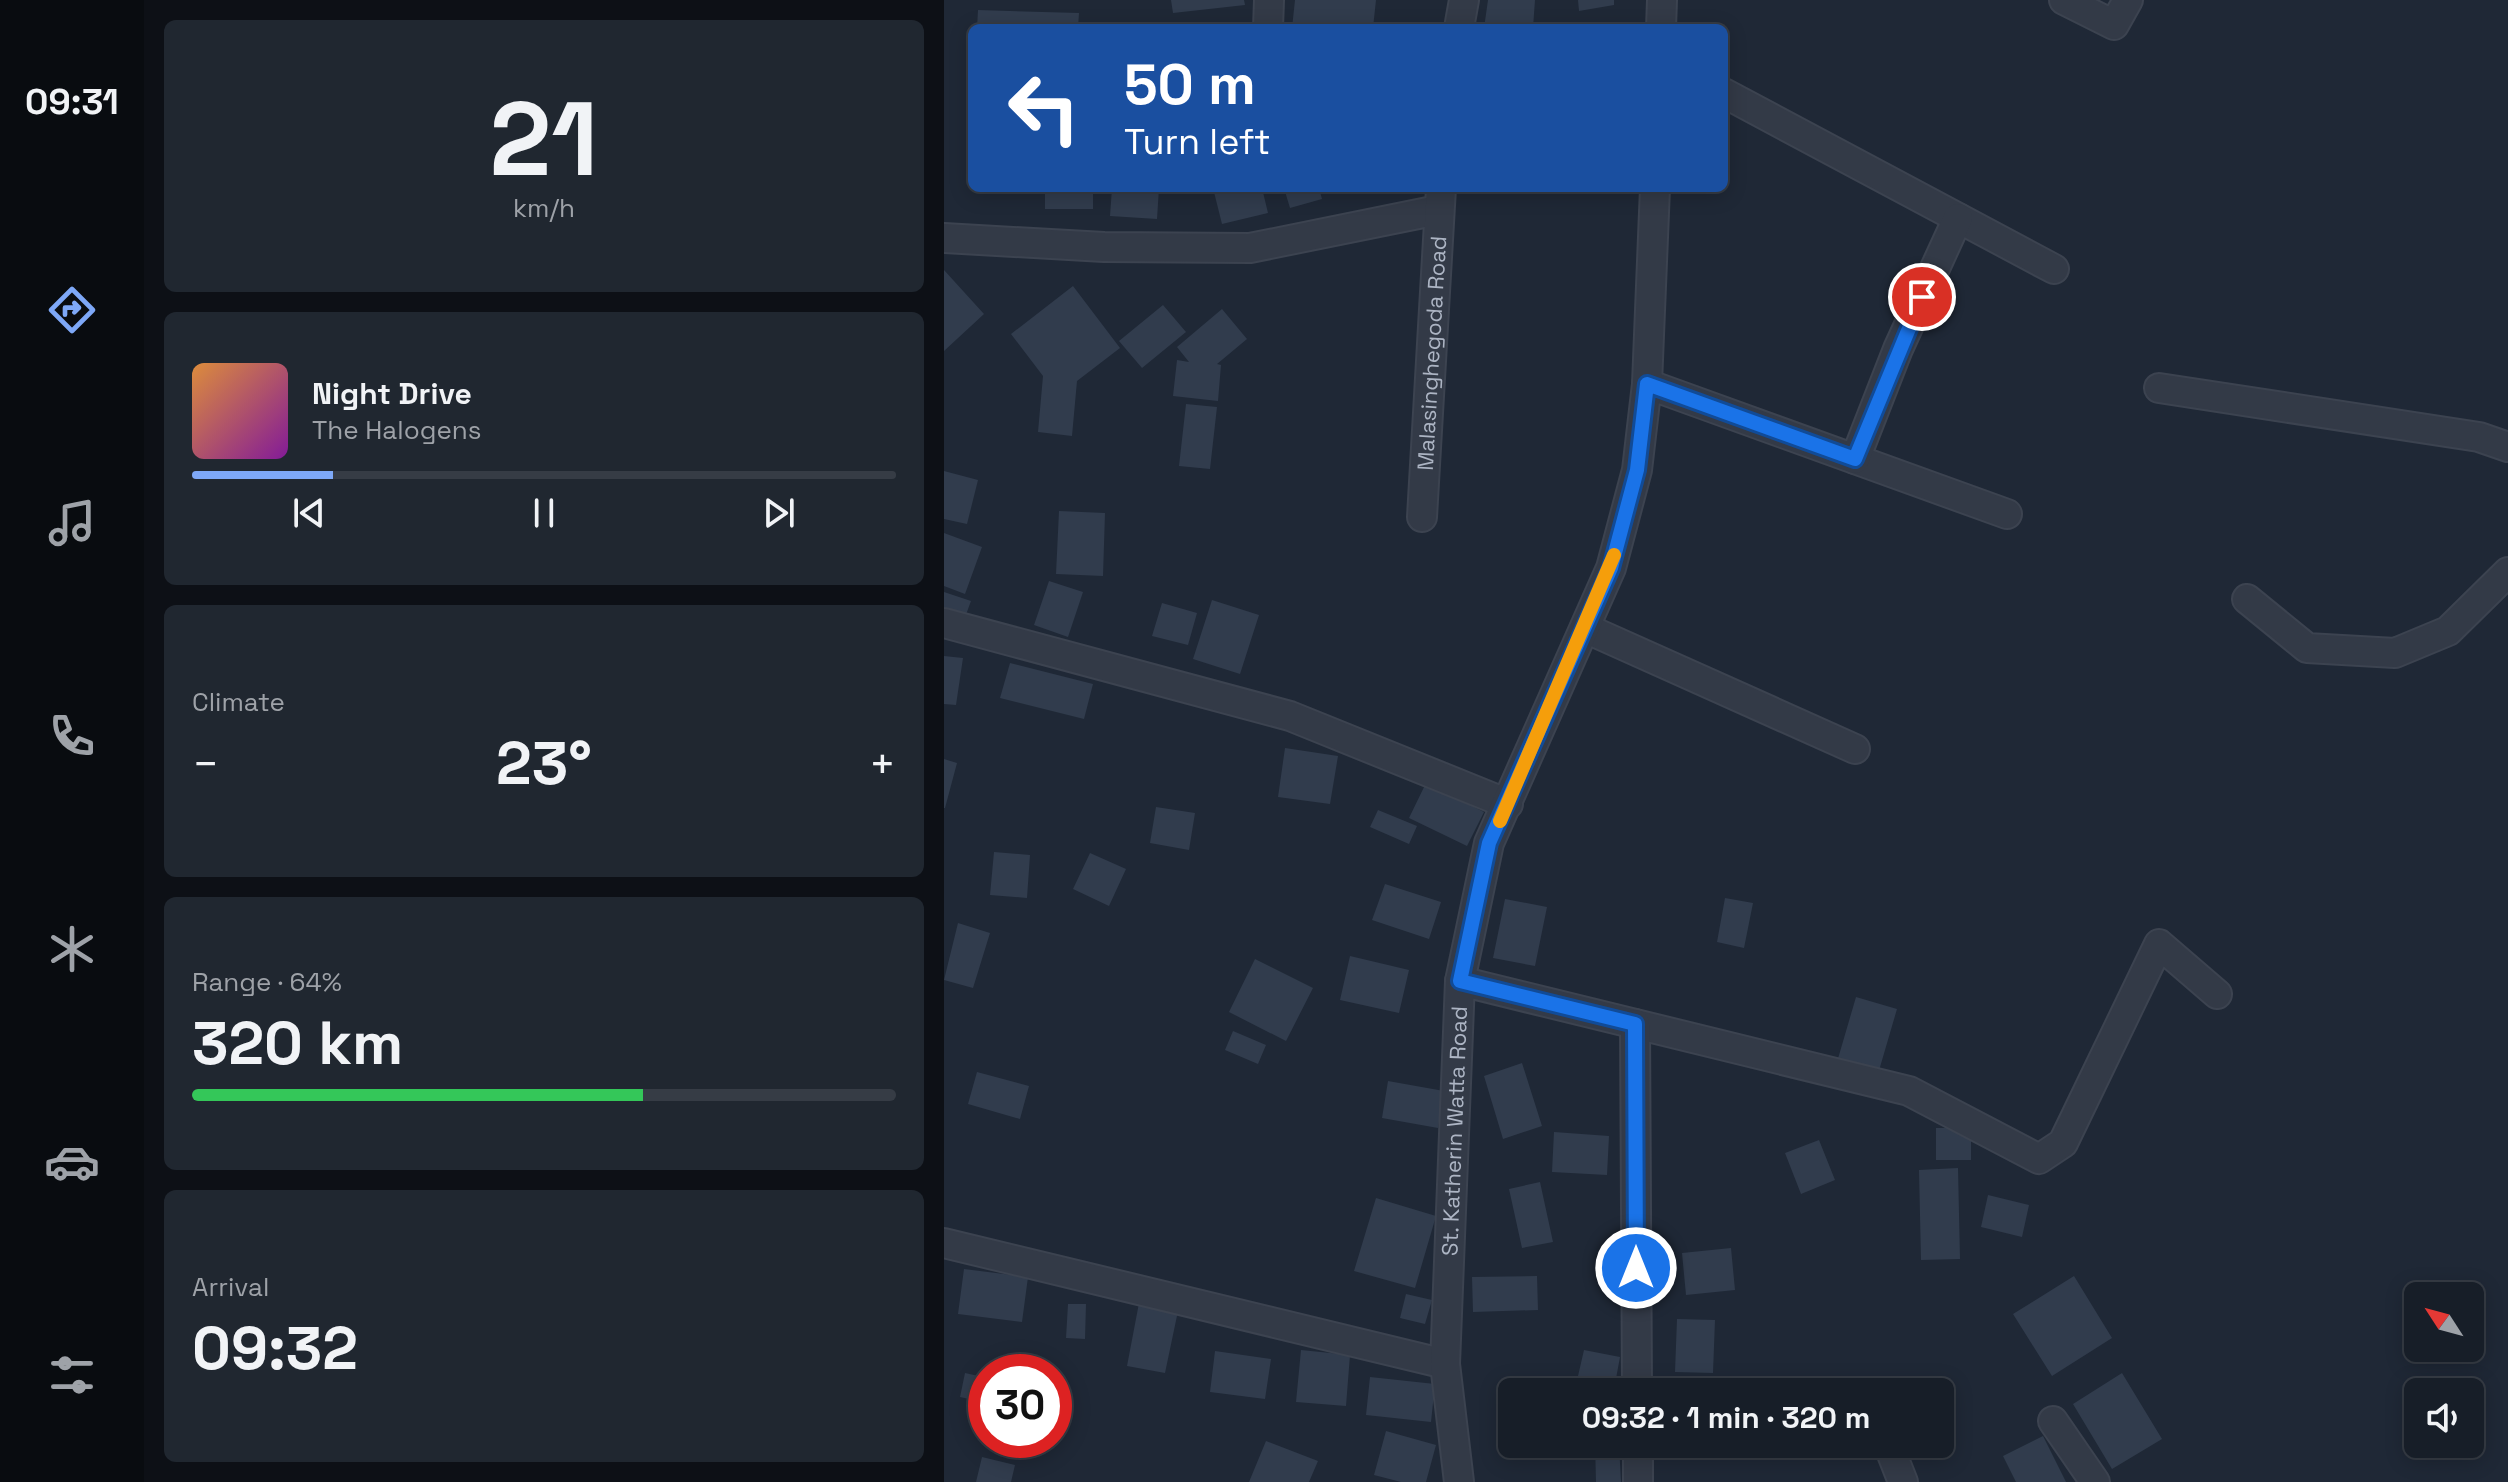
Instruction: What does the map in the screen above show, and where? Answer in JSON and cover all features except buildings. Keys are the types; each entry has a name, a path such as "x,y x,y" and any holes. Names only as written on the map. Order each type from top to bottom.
{"street":[{"path":"1268,24 1269,0"},
{"path":"1460,24 1464,0"},
{"path":"1661,24 1662,0"},
{"path":"2064,0 2114,25 2128,0"},
{"path":"1728,95 2054,269"},
{"name":"St. Katherin Watta Road","path":"1459,1482 1445,1364 1460,981 1489,843 1611,568 1637,470 1647,384 1655,192"},
{"path":"944,238 1104,247 1250,248 1440,199"},
{"name":"Malasinghegoda Road","path":"1422,517 1440,199"},
{"path":"1855,459 1898,349 1958,218"},
{"path":"1647,384 2007,514"},
{"path":"2159,388 2479,437 2508,447"},
{"path":"2247,599 2307,648 2395,653 2448,631 2508,572"},
{"path":"944,623 1290,716 1508,804"},
{"path":"1585,628 1855,749"},
{"path":"1460,981 1909,1091 2039,1159 2063,1143 2159,944 2217,994"},
{"path":"1635,1024 1637,1378"},
{"path":"944,1243 1445,1364"},
{"path":"2053,1421 2095,1482"},
{"path":"1638,1458 1638,1482"},
{"path":"1894,1458 1903,1482"}],"slow traffic":[{"path":"1500,821 1614,555"}],"route":[{"path":"1636,1268 1635,1024 1460,981 1489,843 1611,568 1637,470 1647,384 1855,459 1922,297"}]}
